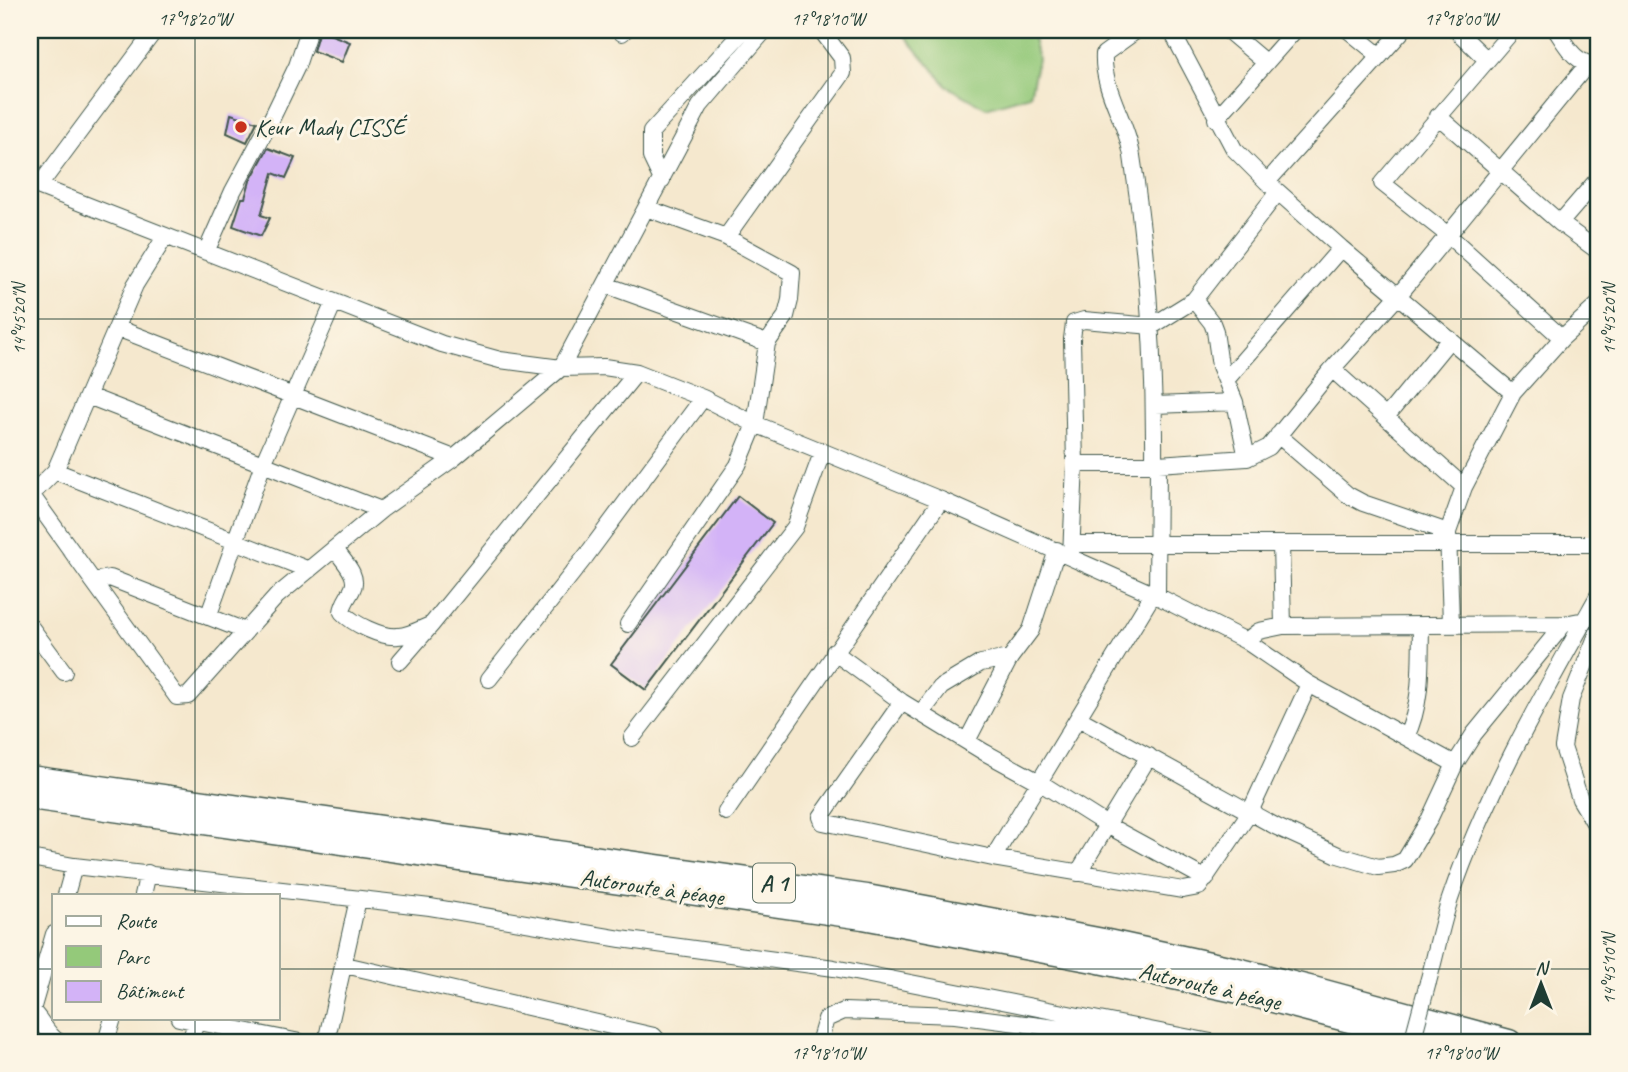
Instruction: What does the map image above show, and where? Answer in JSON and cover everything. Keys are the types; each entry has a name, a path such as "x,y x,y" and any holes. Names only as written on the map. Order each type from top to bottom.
{"highway":[{"name":"A 1","path":"30,778 894,902 1103,941 1233,969 1509,1042"},
{"name":"Autoroute à péage","path":"30,797 863,917 1099,961 1239,991 1433,1042"}],"street":[{"path":"155,30 34,185 442,344 500,360 561,368 604,367 637,372 703,398 822,453 1067,550 1246,641 1310,684 1455,764"},
{"path":"206,253 233,191 297,66 309,30"},
{"path":"662,180 651,157 651,132 744,30"},
{"path":"165,237 135,285 55,471 31,494 177,696 188,696 277,596 381,510 454,457 561,368 700,106 765,30"},
{"path":"726,237 843,73 842,58 821,30"},
{"path":"993,858 1155,595 1158,544 1152,326 1132,152 1103,69 1104,54 1137,30"},
{"path":"1171,30 1234,149 1341,248 1513,393"},
{"path":"1227,30 1266,63"},
{"path":"1216,119 1294,30"},
{"path":"1348,30 1380,55"},
{"path":"967,741 1010,658 1031,630 1067,550 1076,464 1072,339 1074,323 1084,320 1152,326 1194,299 1272,187 1403,30"},
{"path":"1456,30 1486,59"},
{"path":"1513,30 1382,183 1448,235 1562,338"},
{"path":"1076,464 1156,464 1247,458 1269,447 1332,369 1398,296 1499,171 1593,65 1571,54 1556,30"},
{"path":"1438,116 1560,223 1598,251"},
{"path":"1560,223 1598,179"},
{"path":"628,624 738,465 755,424 767,343 786,316 792,273 726,237 646,208"},
{"path":"1226,380 1341,248"},
{"path":"606,285 767,343"},
{"path":"1194,299 1212,323 1220,366 1234,402 1247,458"},
{"path":"208,617 263,464 334,302"},
{"path":"1451,624 1449,538 1464,487 1513,393 1562,338 1598,304"},
{"path":"117,328 454,457"},
{"path":"1387,417 1450,339"},
{"path":"1332,369 1464,487"},
{"path":"400,661 637,372"},
{"path":"88,396 381,510"},
{"path":"489,679 586,556 703,398"},
{"path":"1155,405 1234,402"},
{"path":"1278,435 1348,495 1449,538"},
{"path":"632,738 794,527 822,453"},
{"path":"55,471 309,570"},
{"path":"726,812 941,500"},
{"path":"1067,550 1158,544 1281,544 1449,538 1598,544"},
{"path":"1281,544 1283,626"},
{"path":"335,549 355,579 355,586 343,606 342,612 345,615 369,630 397,637 432,624"},
{"path":"93,581 110,578 245,631"},
{"path":"1412,1042 1450,900 1486,809 1505,768 1598,596"},
{"path":"1246,641 1259,631 1283,626 1564,624 1585,620"},
{"path":"1078,718 1250,812 1338,855 1378,867 1394,865 1405,860 1423,830 1455,764 1474,734 1564,624"},
{"path":"30,626 64,672"},
{"path":"1406,737 1418,704 1421,626"},
{"path":"1598,632 1571,699 1563,747 1580,799 1598,829"},
{"path":"834,652 920,713 1107,825 1206,879"},
{"path":"920,713 941,687 981,663 1010,658"},
{"path":"902,702 821,820 993,858 1182,890 1199,887 1206,879 1250,812 1310,684"},
{"path":"1078,873 1149,755"},
{"path":"30,858 74,866 148,873 193,888 430,906 621,939 834,968 1211,1042"},
{"path":"66,894 74,866"},
{"path":"143,894 148,873"},
{"path":"326,1042 358,899"},
{"path":"52,941 31,1009 56,1042"},
{"path":"345,965 654,1037 659,1042"},
{"path":"816,1040 826,1019 845,1011 954,1015 1138,1042"},
{"path":"106,1042 112,1020"},
{"path":"187,1020 239,1024 300,1042"},
{"path":"190,1042 196,1022"}],"green space":[{"path":"900,30 1031,30 1038,59 1030,95 986,108 947,86"}],"building":[{"path":"319,30 350,42 342,62 313,51"},
{"name":"Keur Mady CISSÉ","path":"231,114 257,122 247,142 227,133"},
{"path":"268,148 295,158 286,178 273,173 261,215 270,218 261,236 233,226 242,198 245,198 250,181"},
{"path":"738,496 773,523 646,690 611,664"}],"place":[{"name":"Keur Mady CISSÉ","path":"241,127"}]}
